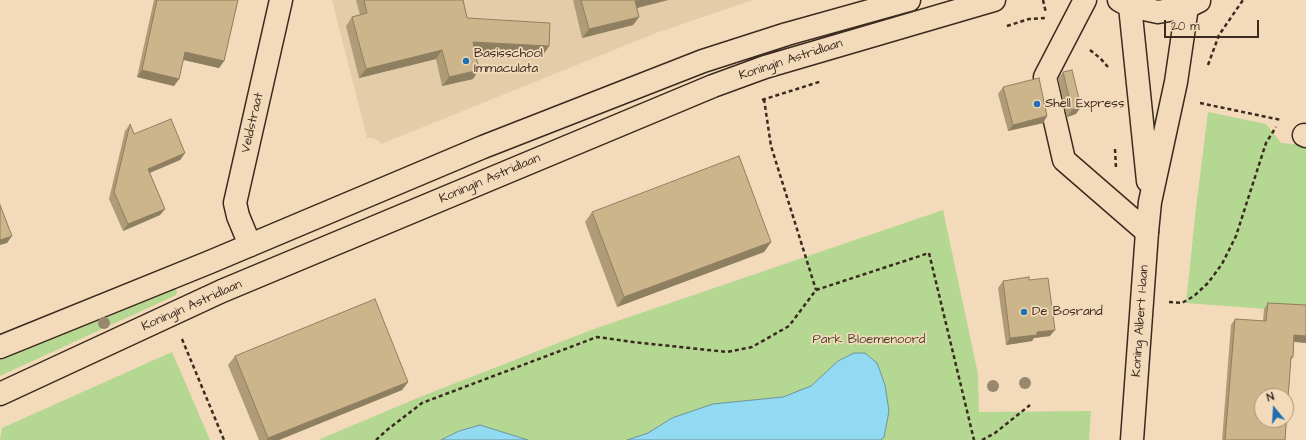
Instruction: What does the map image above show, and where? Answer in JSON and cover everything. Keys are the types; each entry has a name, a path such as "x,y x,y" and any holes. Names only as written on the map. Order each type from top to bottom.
{"main road":[{"name":"Veldstraat","path":"250,245 238,216 235,203 281,0"},
{"name":"Koningin Astridlaan","path":"0,347 250,245 483,147 710,59 786,34 909,0"},
{"name":"Koningin Astridlaan","path":"0,394 222,292 713,86 786,61 994,0"},
{"path":"1085,0 1045,77 1064,160 1147,232"},
{"path":"1124,3 1158,12 1193,4"},
{"name":"Koning Albert I-laan","path":"1124,3 1150,202"},
{"name":"Koning Albert I-laan","path":"1132,440 1150,202 1193,4"}],"path":[{"path":"1006,26 1029,19 1048,18 1042,0"},
{"path":"1068,33 1100,58 1110,71"},
{"path":"757,101 828,80"},
{"path":"764,99 771,146 816,290"},
{"path":"1198,103 1286,121"},
{"path":"1142,301 1182,303 1194,296 1208,283 1222,264 1236,236 1266,142 1281,120"},
{"path":"1115,144 1116,168 1120,172"},
{"path":"376,440 386,430 422,403 597,337 726,352 752,347 789,326 816,290 929,253 974,440"},
{"path":"180,334 224,440"},
{"path":"982,440 995,433 1030,405"}],"shaded area":[{"name":"Basisschool Immaculata","path":"332,0 753,0 656,33 381,144 378,140 367,138"}],"green space":[{"path":"1208,112 1266,124 1281,143 1306,145 1306,312 1186,303"},
{"name":"Park Bloemenoord","path":"943,210 978,374 979,412 1091,411 1089,440 318,440 420,397 594,329"},
{"path":"172,289 176,289 176,295 0,376 0,360"},
{"path":"172,352 210,440 0,440 2,428"}],"water":[{"path":"854,353 865,353 877,363 885,385 889,411 884,437 881,440 627,440 648,433 672,418 713,404 783,397 811,386 838,361"},
{"path":"480,425 528,440 441,440 459,431"}],"building":[{"path":"157,0 238,0 224,61 185,52 179,79 142,70"},
{"path":"364,0 463,0 467,18 550,23 549,46 473,42 479,70 449,77 442,50 366,69 352,17 367,13"},
{"path":"581,0 640,0 635,1 639,17 589,29"},
{"path":"1072,70 1081,107 1072,110 1063,72"},
{"path":"1039,78 1047,116 1013,125 1003,87"},
{"path":"171,119 185,153 148,169 165,209 128,224 114,192 130,124 134,134"},
{"path":"739,156 771,242 624,297 592,212"},
{"path":"0,205 12,236 0,240"},
{"name":"De Bosrand","path":"1029,277 1029,280 1048,278 1055,330 1037,332 1037,335 1010,338 1003,281"},
{"path":"375,299 408,382 268,438 235,356"},
{"path":"1268,303 1306,305 1306,336 1294,335 1289,388 1254,388 1254,428 1286,428 1285,440 1225,440 1235,319 1266,321"}],"place":[{"name":"Basisschool Immaculata","path":"466,61"},
{"name":"Shell Express","path":"1037,104"},
{"name":"De Bosrand","path":"1024,312"}]}
